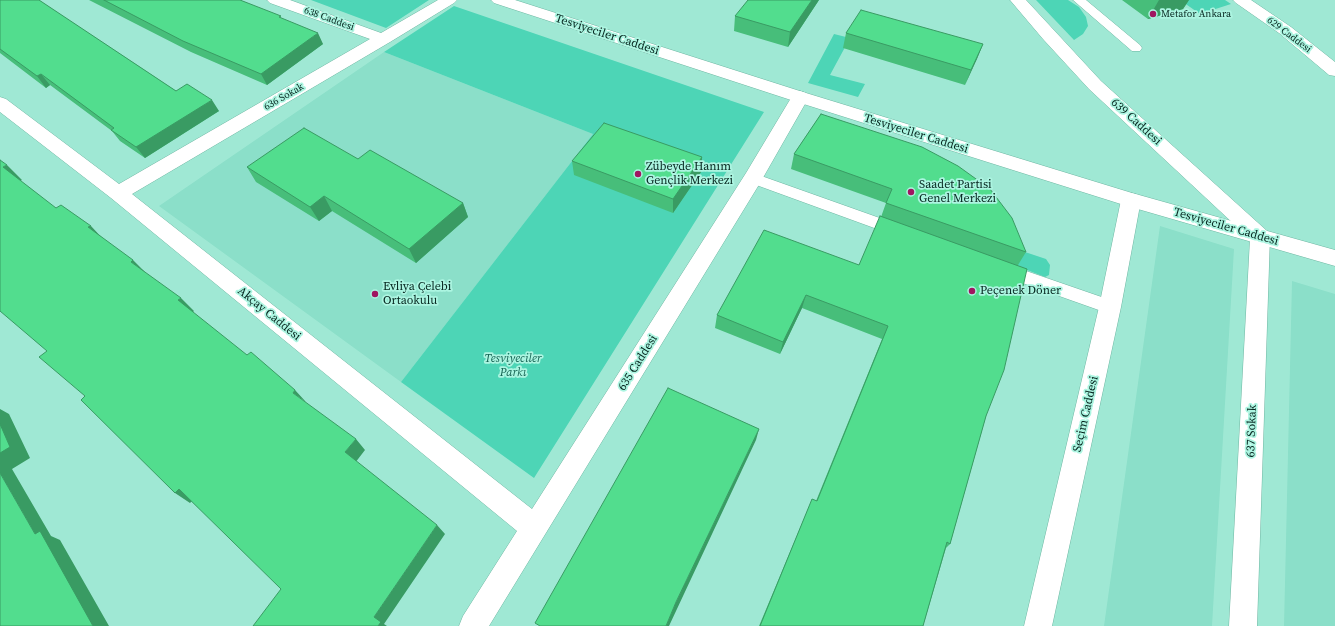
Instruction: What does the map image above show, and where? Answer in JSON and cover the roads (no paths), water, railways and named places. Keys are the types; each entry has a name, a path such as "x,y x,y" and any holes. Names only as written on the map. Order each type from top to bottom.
{"street":[{"name":"638 Caddesi","path":"275,0 384,39"},
{"name":"636 Sokak","path":"118,193 449,0"},
{"name":"Tesviyeciler Caddesi","path":"499,0 800,97 1131,200 1335,258"},
{"name":"639 Caddesi","path":"1018,0 1095,85 1260,236"},
{"name":"629 Caddesi","path":"1241,0 1285,30 1335,71"},
{"name":"635 Caddesi","path":"473,626 753,178 800,97"},
{"name":"Akçay Caddesi","path":"0,104 118,193 535,528"},
{"name":"Seçim Caddesi","path":"1038,626 1110,307 1131,200"},
{"name":"637 Sokak","path":"1243,626 1260,236"}],"lane":[{"path":"1079,0 1136,48"},
{"path":"753,178 917,237"},
{"path":"991,264 1110,307"}],"place":[{"name":"Metafor Ankara","path":"1153,14"},
{"name":"Zübeyde Hanım Gençlik Merkezi","path":"638,174"},
{"name":"Saadet Partisi Genel Merkezi","path":"911,192"},
{"name":"Peçenek Döner","path":"972,291"},
{"name":"Evliya Çelebi Ortaokulu","path":"375,294"}],"park label":[{"name":"Tesviyeciler Parkı","path":"513,366"}]}
